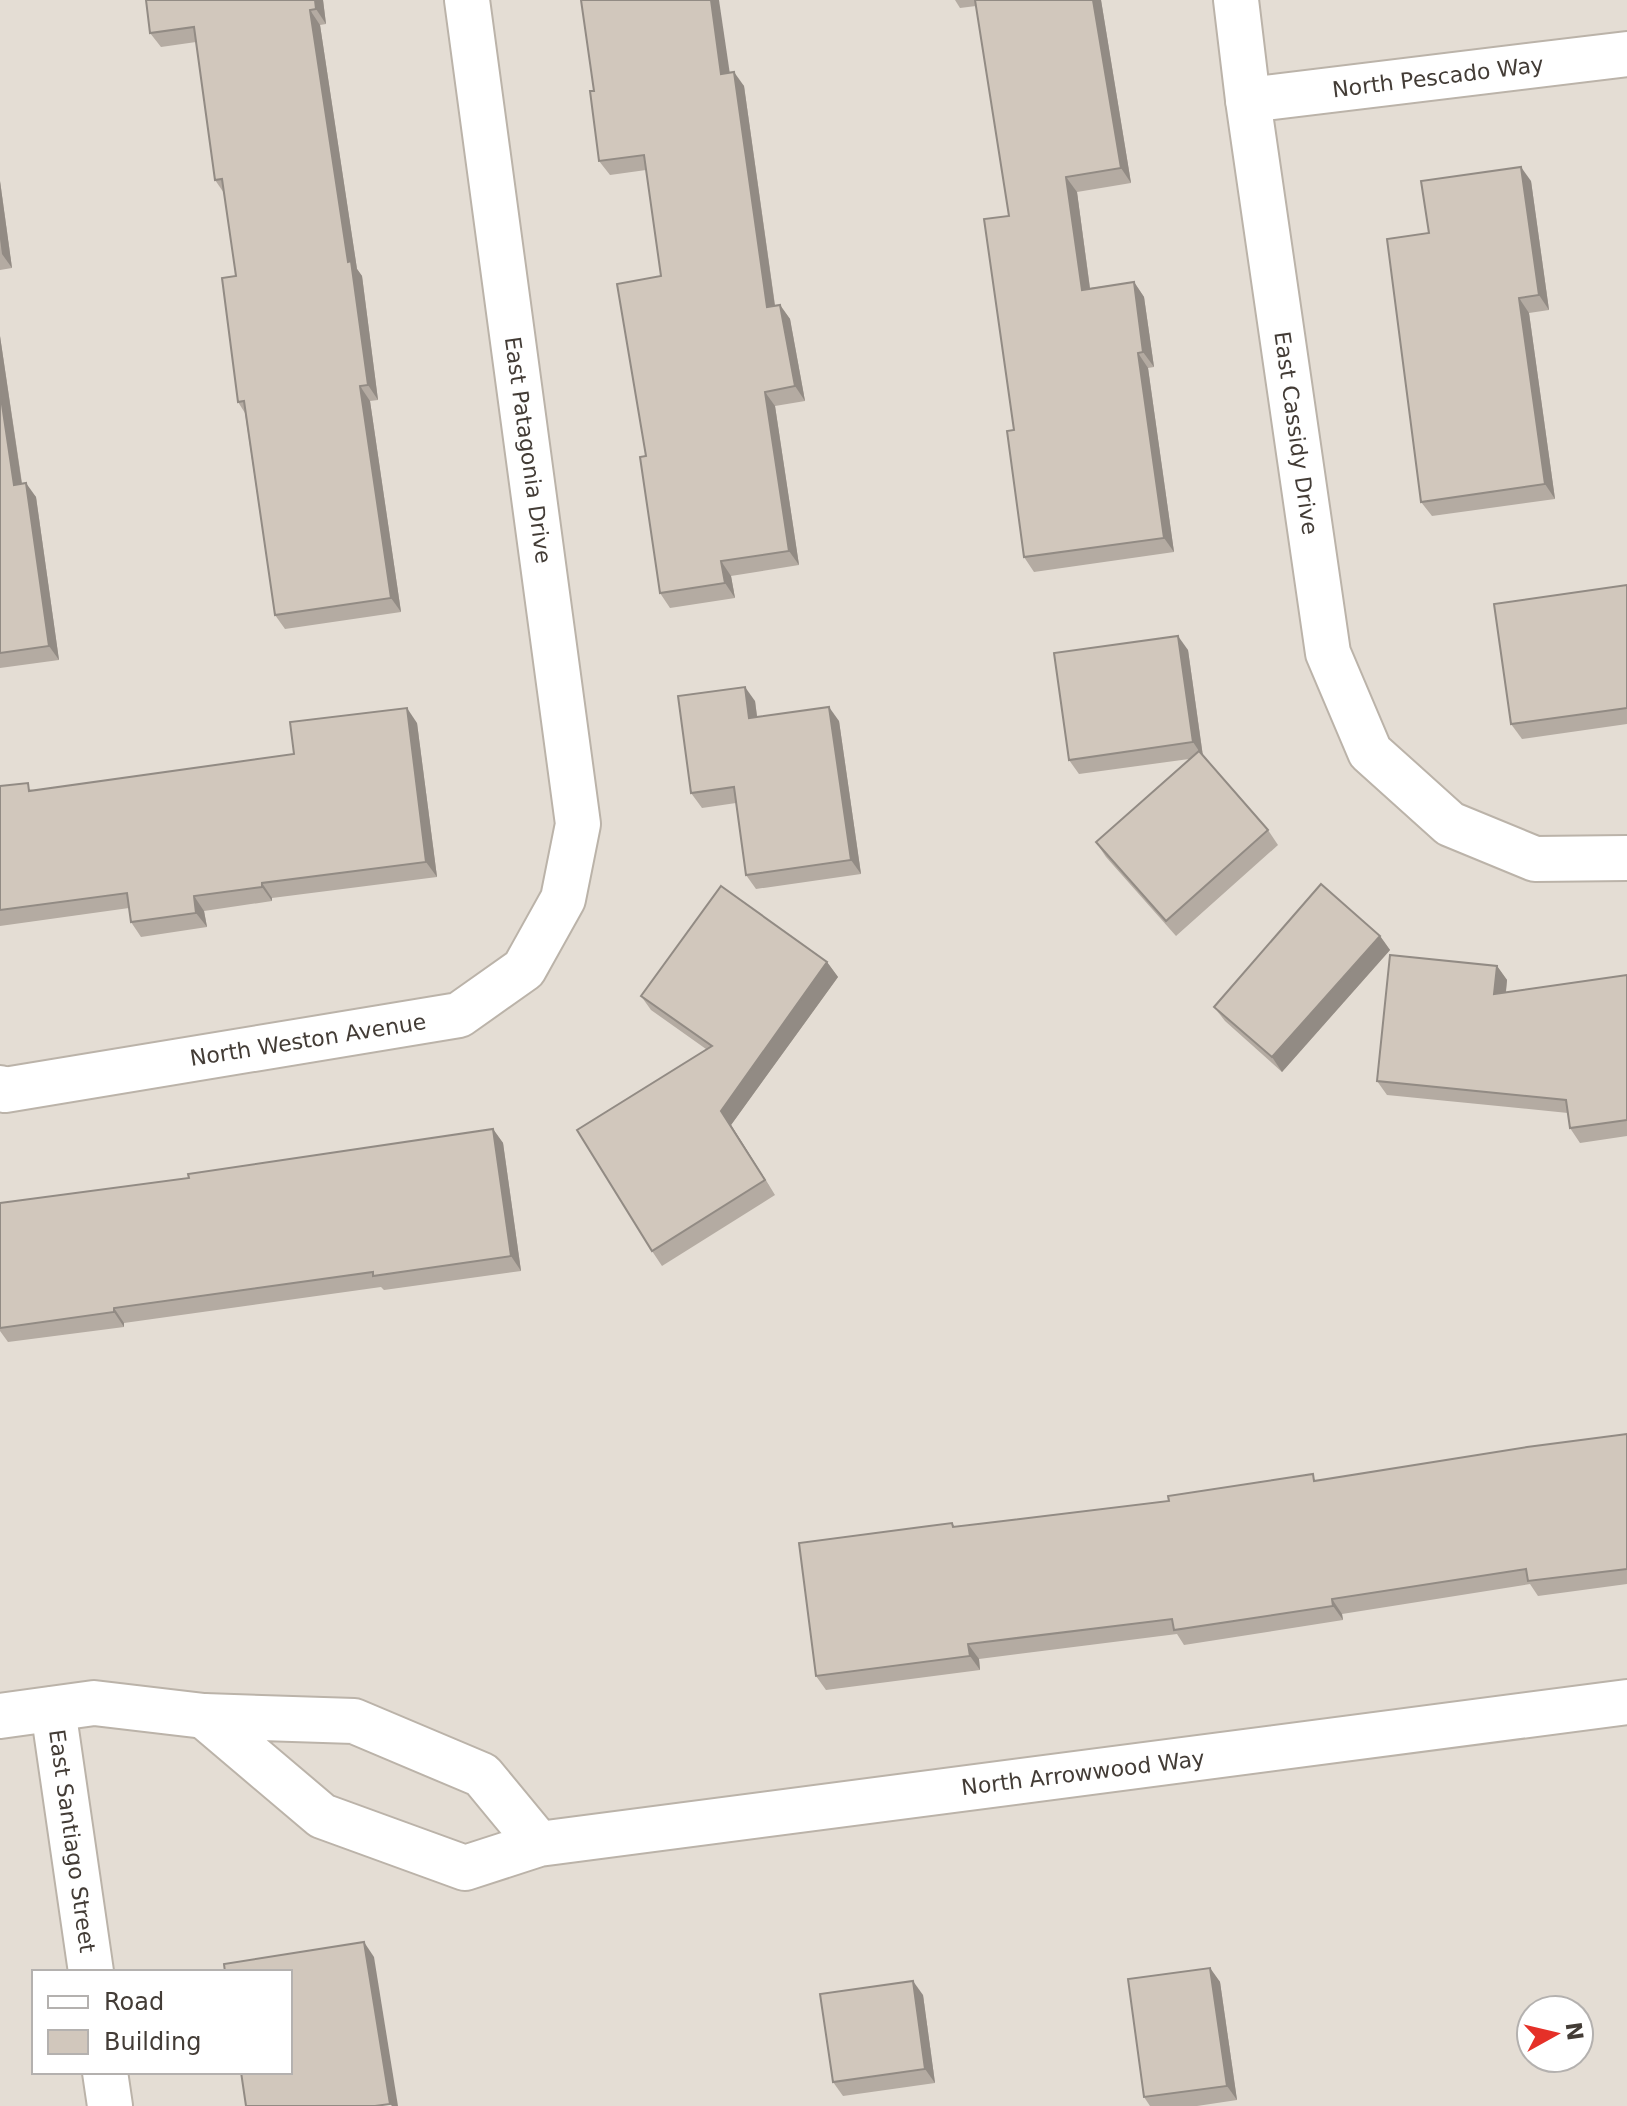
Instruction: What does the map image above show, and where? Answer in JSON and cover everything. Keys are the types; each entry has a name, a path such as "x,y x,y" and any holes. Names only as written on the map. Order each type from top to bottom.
{"street":[{"name":"East Patagonia Drive","path":"467,0 578,824 563,899"},
{"name":"East Cassidy Drive","path":"1236,0 1328,653 1370,752 1450,824 1535,859 1627,858"},
{"name":"North Pescado Way","path":"1248,100 1627,54"},
{"name":"North Weston Avenue","path":"0,1088 5,1090 459,1015 524,969 563,899"},
{"name":"North Arrowwood Way","path":"204,1716 322,1816 465,1868 539,1844 1627,1702"},
{"path":"0,1716 94,1703 204,1716 354,1721 482,1775 539,1844"},
{"name":"East Santiago Street","path":"53,1709 91,1970"},
{"path":"105,2074 110,2106"}],"shaded area":[{"path":"0,0 1627,0 1627,2106 0,2106"}],"building":[{"path":"146,0 315,0 316,9 310,10 348,262 351,261 368,385 360,386 391,598 275,615 244,401 238,402 222,278 236,276 222,179 215,180 194,27 150,33"},
{"path":"581,0 711,0 721,74 734,72 767,307 780,305 795,386 765,392 789,551 721,561 725,583 660,593 640,457 646,456 617,284 661,276 644,155 599,161 590,91 594,91"},
{"path":"975,0 1093,0 1121,168 1066,177 1082,290 1134,282 1143,352 1138,353 1164,538 1024,557 1007,431 1014,430 984,219 1009,216"},
{"path":"1521,167 1539,295 1519,298 1545,484 1421,502 1387,239 1429,233 1421,181"},
{"path":"0,391 14,485 26,483 49,646 0,653"},
{"path":"1627,585 1627,708 1511,724 1494,604"},
{"path":"1178,636 1193,742 1069,760 1054,653"},
{"path":"745,687 749,718 829,707 851,860 746,875 734,787 691,793 678,696"},
{"path":"407,708 426,862 262,883 262,887 194,896 196,913 131,922 127,893 0,910 0,786 28,783 29,791 294,754 290,722"},
{"path":"1199,751 1268,830 1166,921 1096,842"},
{"path":"1321,884 1380,936 1272,1057 1214,1007"},
{"path":"721,886 827,962 721,1111 765,1180 652,1251 577,1130 712,1046 641,996"},
{"path":"1390,955 1497,966 1494,994 1627,975 1627,1120 1570,1128 1566,1100 1377,1081"},
{"path":"493,1129 511,1256 114,1308 114,1312 0,1328 0,1203 189,1178 188,1174"},
{"path":"1627,1434 1627,1569 1528,1581 1526,1569 1332,1599 1333,1606 1174,1630 1172,1619 968,1644 970,1656 816,1676 799,1543 952,1523 953,1527 1169,1501 1168,1496 1313,1474 1314,1481"},
{"path":"364,1942 390,2104 246,2106 241,2074 292,2074 292,1970 225,1970 224,1964"},
{"path":"1210,1968 1227,2086 1144,2097 1128,1979"},
{"path":"913,1981 925,2069 833,2082 820,1994"}]}
